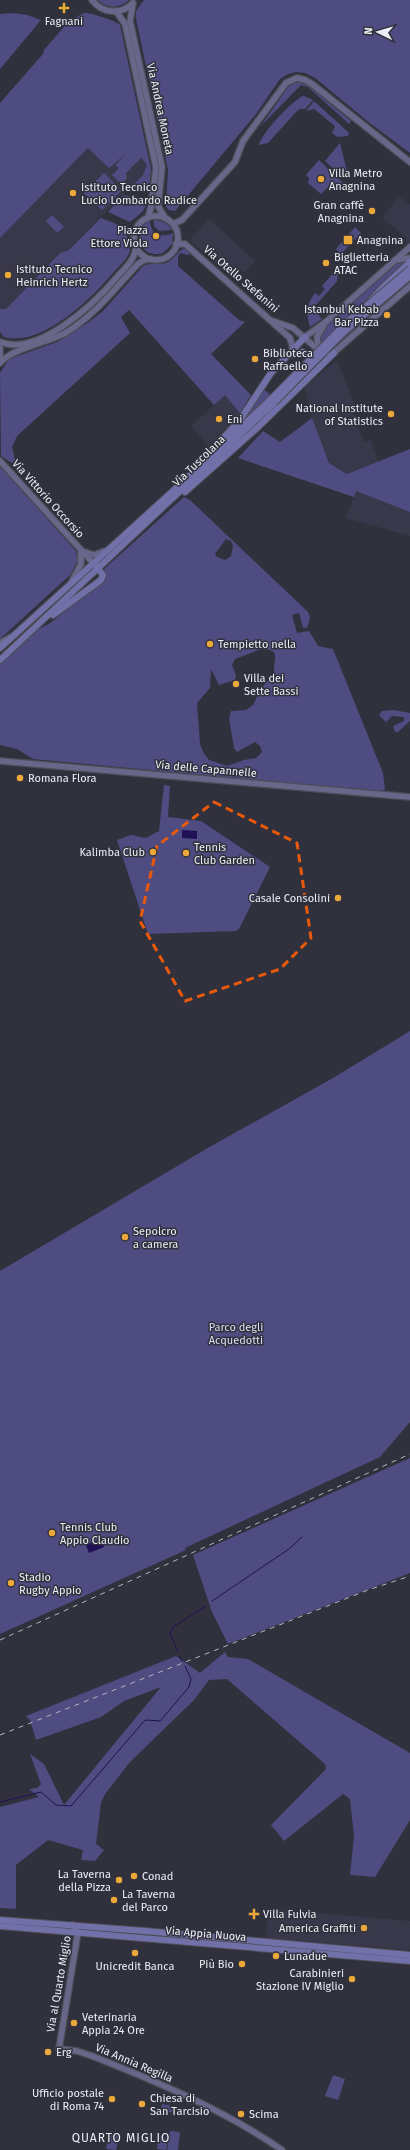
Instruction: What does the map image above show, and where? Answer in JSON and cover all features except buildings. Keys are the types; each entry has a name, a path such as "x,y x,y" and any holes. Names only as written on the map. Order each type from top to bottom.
{"main road":[{"path":"369,303 383,287 410,262"},
{"name":"Via Tuscolana","path":"0,648 272,401 332,336 410,269"},
{"name":"Via Tuscolana","path":"0,660 167,505 344,332 410,276"},
{"path":"169,493 231,430 268,377 305,337"},
{"path":"286,356 299,351 307,353 316,362 316,370"},
{"path":"167,505 194,485 334,353"},
{"path":"34,629 101,580 103,576 93,563"},
{"name":"Via Appia Nuova","path":"0,1920 410,1955"},
{"name":"Via Appia Nuova","path":"0,1926 410,1961"}],"street":[{"path":"92,0 100,8 116,11 127,8 134,1"},
{"name":"Via Andrea Moneta","path":"134,1 130,21 155,148 162,169 158,206 165,218"},
{"name":"Via Andrea Moneta","path":"116,11 125,24 153,138"},
{"path":"173,224 182,220 235,162 243,141 284,85 294,78 302,78 312,84 410,162"},
{"name":"Via Andrea Moneta","path":"148,218 151,209 156,172 155,148"},
{"path":"0,363 9,354 52,340 76,326 102,304 138,264 144,260 151,259 167,256 176,244 177,236 173,224 165,218 148,218 140,223 135,230 134,241 136,247 143,255 151,259"},
{"name":"Via Otello Stefanini","path":"176,244 185,244 270,320 292,327 319,350"},
{"path":"0,342 12,344 24,343 50,333 74,319 106,290 132,260 136,247"},
{"path":"305,337 327,321 410,247"},
{"path":"394,260 410,258"},
{"path":"327,321 318,335 319,350 327,354 334,353 410,286"},
{"path":"270,320 290,338 293,349"},
{"path":"0,348 0,359"},
{"name":"Via Vittorio Occorsio","path":"0,461 93,563"},
{"name":"Via Vittorio Occorsio","path":"81,550 94,555 108,550"},
{"name":"Via Vittorio Occorsio","path":"70,584 81,564 81,550"},
{"name":"Via Tuscolana","path":"0,643 14,636"},
{"name":"Via delle Capannelle","path":"0,761 410,797"},
{"name":"Via al Quarto Miglio","path":"59,2049 78,1932 72,1925"},
{"name":"Via Annia Regilla","path":"59,2049 77,2051 92,2056 217,2111 240,2123 282,2150"}],"highlighted area":[{"path":"214,802 297,843 311,938 280,969 185,1001 140,921 157,846"}],"shaded area":[{"path":"88,148 131,149 147,165 146,171 69,250 59,253 6,309 0,309 0,238"},
{"path":"398,198 404,199 410,205 410,242 408,244 405,237 382,217"},
{"path":"209,219 255,261 245,273 240,269 232,278 190,240"},
{"path":"337,360 355,405 351,407 364,442 371,440 378,462 347,474 329,463 312,418 304,387"},
{"name":"Eni","path":"225,395 241,414 210,448 191,426"},
{"path":"356,491 410,510 410,536 346,518"},
{"path":"182,830 197,831 197,839 182,838"},
{"path":"101,1539 104,1547 89,1553 86,1545"},
{"path":"268,1909 410,1921 410,1950 266,1938"}],"green space":[{"path":"98,0 129,0 121,5 113,7 105,5"},
{"path":"144,0 410,0 410,153 371,124 315,78 305,73 296,72 288,74 280,79 256,114 175,211 169,210 166,207 168,170 136,19 136,11"},
{"path":"13,13 27,15 41,20 0,69 0,14"},
{"path":"84,13 103,17 120,25 151,169 149,188 146,192 129,189 143,175 147,165 141,158 126,173 127,178 121,184 112,175 119,168 115,165 127,153 109,168 88,148 0,238 0,103 43,54 44,50 69,21"},
{"path":"297,82 307,85 351,121 349,124 308,87 301,85 260,127 289,86"},
{"path":"304,96 313,100 305,109 300,109 297,111 268,143 259,145 265,133 278,118 293,103"},
{"path":"314,101 349,133 348,136 337,137 332,133 335,126 314,109 306,111"},
{"path":"340,143 347,171 343,178 325,161"},
{"path":"319,160 343,183 337,187 332,183 321,194 308,183 309,178 306,175"},
{"path":"104,173 119,188 93,184"},
{"path":"91,186 121,191 102,210 84,193"},
{"path":"123,195 145,199 146,203 144,210 130,222 108,212"},
{"path":"52,215 64,227 57,233 46,221"},
{"path":"101,218 127,228 127,240 130,251 125,260 92,296 64,319 34,335 18,338 4,337 0,332 0,309 6,309 60,253 69,250"},
{"path":"154,219 166,223 172,230 159,231 154,226"},
{"name":"Piazza Ettore Viola","path":"150,220 152,229 157,234 164,235 173,233 172,244 163,253 149,253 140,244 140,231"},
{"path":"355,227 361,233 341,254 336,249"},
{"path":"185,248 190,253 189,255 180,253 178,257 178,266 239,320 245,322 211,354 251,395 240,413 225,395 214,405 129,310 121,317 130,333 17,436 12,447 15,460 12,463 1,456 0,373 7,362 12,358 57,342 89,322 103,311 143,266 168,262"},
{"path":"408,259 407,263 373,293 320,346 319,338 323,329 395,264 401,260"},
{"path":"335,271 338,273 337,281 316,305 316,312 322,319 310,327 307,313 308,305 315,293 319,296 325,289 322,286"},
{"path":"410,281 410,283 335,349 329,351 347,333"},
{"path":"263,389 271,395 239,427"},
{"path":"312,418 329,463 347,474 410,449 410,512 356,491 354,497 238,458 263,431 280,442"},
{"path":"0,466 76,551 78,560 71,574 0,639"},
{"path":"184,497 190,500 308,612 310,618 307,628 303,628 299,613 292,615 297,633 309,631 318,646 333,649 383,773 385,789 382,792 33,759 17,749 0,745 0,665 38,629 49,624 105,578 104,569","holes":["226,539 231,541 233,546 231,556 225,560 217,557 215,554","261,649 268,649 274,653 274,673 261,689 253,705 246,710 231,711 229,718 234,748 237,752 255,742 260,746 262,752 256,758 244,760 227,766 209,760 203,752 200,744 197,703 210,688 211,669 219,685 235,680 236,675 232,665 235,659"]},
{"path":"394,710 410,713 410,721 398,732 395,732 393,726 404,721 404,717 392,716 386,722 379,715 382,711"},
{"name":"Tennis Club Garden","path":"164,785 170,786 168,817 201,821 270,867 239,929 236,931 148,934 117,840 131,835 146,838 159,831"},
{"name":"Parco degli Acquedotti","path":"410,1031 410,1422 380,1457 185,1548 186,1550 0,1634 0,1271 206,1149 333,1078"},
{"path":"410,1458 410,1573 228,1644 212,1612 193,1555"},
{"path":"225,1652 228,1657 248,1659 410,1753 410,1820 375,1877 350,1875 354,1836 350,1799 343,1794 284,1841 271,1825 326,1769 325,1764 227,1679 209,1680 194,1700 130,1762 105,1794 101,1803 96,1844 104,1850 95,1861 81,1860 83,1850 48,1840 16,1865 16,1909 0,1908 0,1807 39,1797 29,1789 37,1788 41,1784 30,1754 44,1764 64,1805 161,1687 124,1701 101,1717 36,1740 30,1720 26,1716 176,1656 200,1673"},
{"path":"333,2075 345,2079 338,2100 325,2096"},
{"path":"162,2104 177,2107 176,2113 161,2111"},
{"path":"170,2131 180,2132 178,2150 167,2150"},
{"path":"109,2133 119,2135 116,2150 106,2149"},
{"path":"158,2136 168,2138 166,2150 157,2149"}],"waterway":[{"path":"212,1601 289,1549 302,1537"},
{"path":"178,1652 170,1633 173,1627 206,1606"},
{"path":"180,1657 182,1661"},
{"path":"0,1802 41,1792 56,1805 71,1806 145,1720 160,1721 189,1687 191,1679 185,1666"}],"railway":[{"path":"0,1640 410,1454"},
{"path":"0,1735 368,1590 410,1576"}],"place":[{"name":"Fagnani","path":"64,8"},
{"name":"Villa Metro Anagnina","path":"321,179"},
{"name":"Istituto Tecnico Lucio Lombardo Radice","path":"73,193"},
{"name":"Gran caffè Anagnina","path":"372,211"},
{"name":"Piazza Ettore Viola","path":"156,236"},
{"name":"Anagnina","path":"348,240"},
{"name":"Biglietteria ATAC","path":"326,263"},
{"name":"Istituto Tecnico Heinrich Hertz","path":"8,275"},
{"name":"Istanbul Kebab Bar Pizza","path":"387,315"},
{"name":"Biblioteca Raffaello","path":"255,359"},
{"name":"National Institute of Statistics","path":"391,414"},
{"name":"Eni","path":"219,419"},
{"name":"Tempietto nella","path":"210,644"},
{"name":"Villa dei Sette Bassi","path":"236,684"},
{"name":"Romana Flora","path":"20,778"},
{"name":"Kalimba Club","path":"153,852"},
{"name":"Tennis Club Garden","path":"186,853"},
{"name":"Casale Consolini","path":"338,898"},
{"name":"Sepolcro a camera","path":"125,1237"},
{"name":"Tennis Club Appio Claudio","path":"52,1533"},
{"name":"Stadio Rugby Appio","path":"11,1583"},
{"name":"Conad","path":"134,1876"},
{"name":"La Taverna della Pizza","path":"119,1880"},
{"name":"La Taverna del Parco","path":"114,1900"},
{"name":"Villa Fulvia","path":"254,1914"},
{"name":"America Graffiti","path":"364,1928"},
{"name":"Unicredit Banca","path":"135,1953"},
{"name":"Lunadue","path":"276,1956"},
{"name":"Più Bio","path":"242,1964"},
{"name":"Carabinieri Stazione IV Miglio","path":"352,1979"},
{"name":"Veterinaria Appia 24 Ore","path":"74,2023"},
{"name":"Erg","path":"48,2052"},
{"name":"Ufficio postale di Roma 74","path":"112,2099"},
{"name":"Chiesa di San Tarcisio","path":"142,2104"},
{"name":"Scima","path":"241,2114"}],"district":[{"name":"QUARTO MIGLIO","path":"121,2138"}]}
